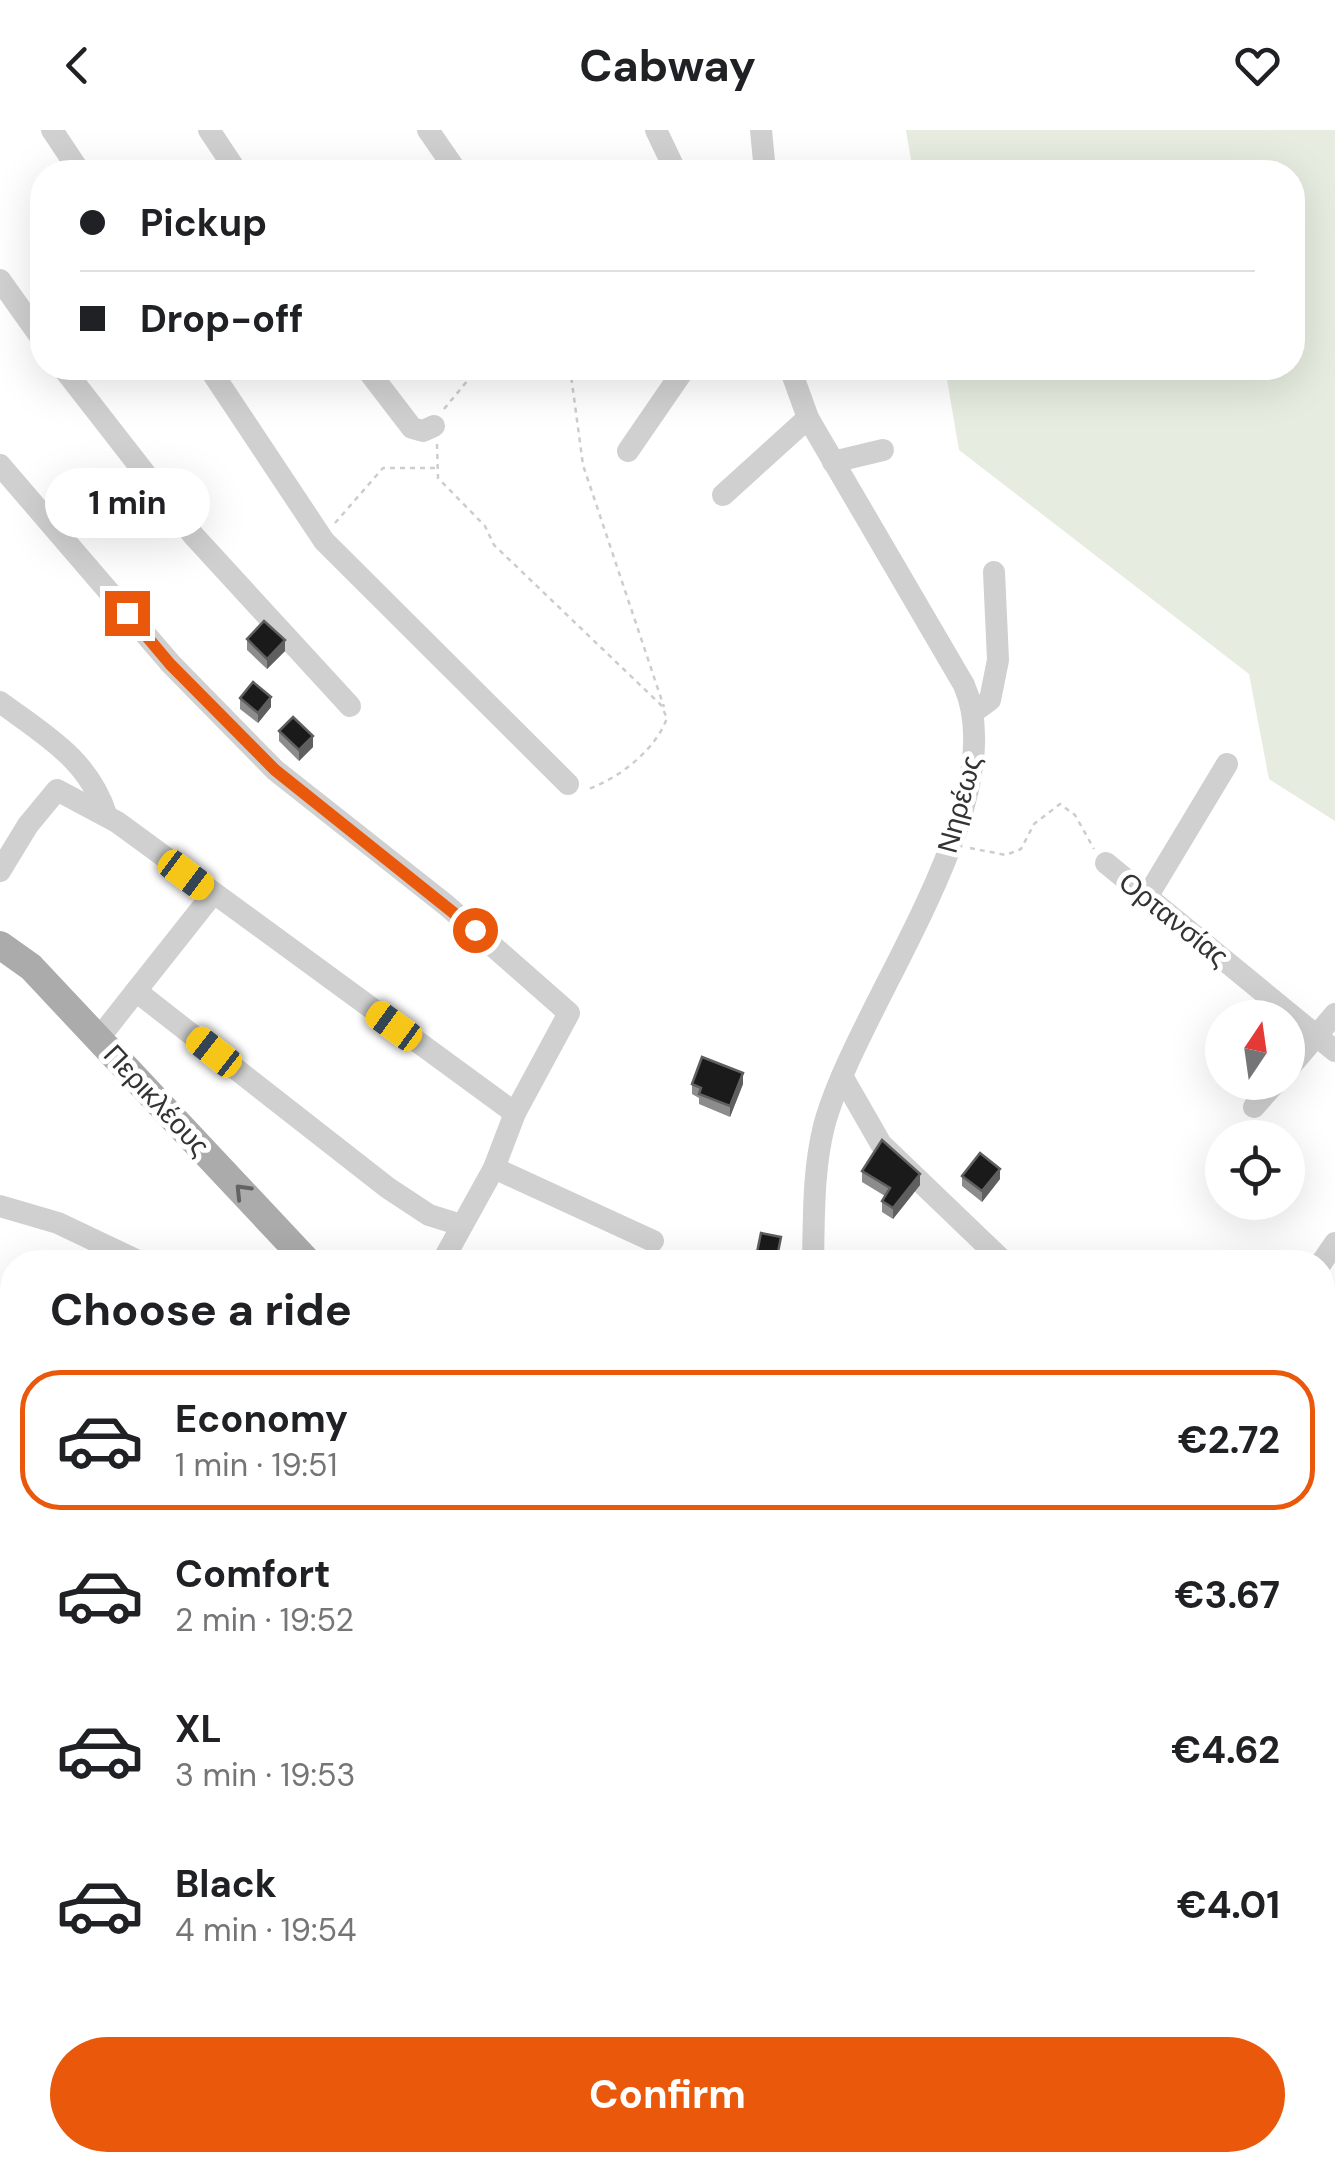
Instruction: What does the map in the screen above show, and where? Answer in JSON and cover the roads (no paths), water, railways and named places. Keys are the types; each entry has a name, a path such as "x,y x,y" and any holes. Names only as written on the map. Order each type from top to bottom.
{"main road":[{"name":"Περικλέους","path":"0,945 31,967 297,1250"}],"street":[{"path":"52,130 72,160"},
{"path":"209,130 229,160"},
{"path":"428,130 449,160"},
{"path":"656,130 670,160"},
{"path":"761,130 764,160"},
{"path":"0,280 30,322"},
{"path":"72,380 192,535 350,706"},
{"path":"218,380 324,542 568,784"},
{"path":"375,380 412,428 423,431 434,426"},
{"path":"628,451 677,380"},
{"path":"794,380 808,418 975,711 990,700 998,660 994,572"},
{"path":"722,495 808,418"},
{"path":"833,462 883,450"},
{"path":"0,465 170,664 275,770 446,905 569,1013 566,1025 515,1113 494,1168 448,1250"},
{"path":"0,702 74,756 98,790 106,814"},
{"name":"Νηρέως","path":"814,1250 824,1126 860,1030 934,889 976,739 975,711"},
{"path":"1147,897 1227,764"},
{"path":"0,872 28,825 57,790 106,814 515,1113"},
{"name":"Ορτανσίας","path":"1106,863 1335,1051"},
{"path":"99,1038 212,894"},
{"path":"136,991 388,1188 429,1215 461,1225"},
{"path":"1305,1049 1335,1014"},
{"path":"842,1076 881,1144 991,1250"},
{"path":"1254,1107 1260,1100"},
{"path":"494,1168 653,1242"},
{"path":"0,1206 58,1223 115,1250"}]}
